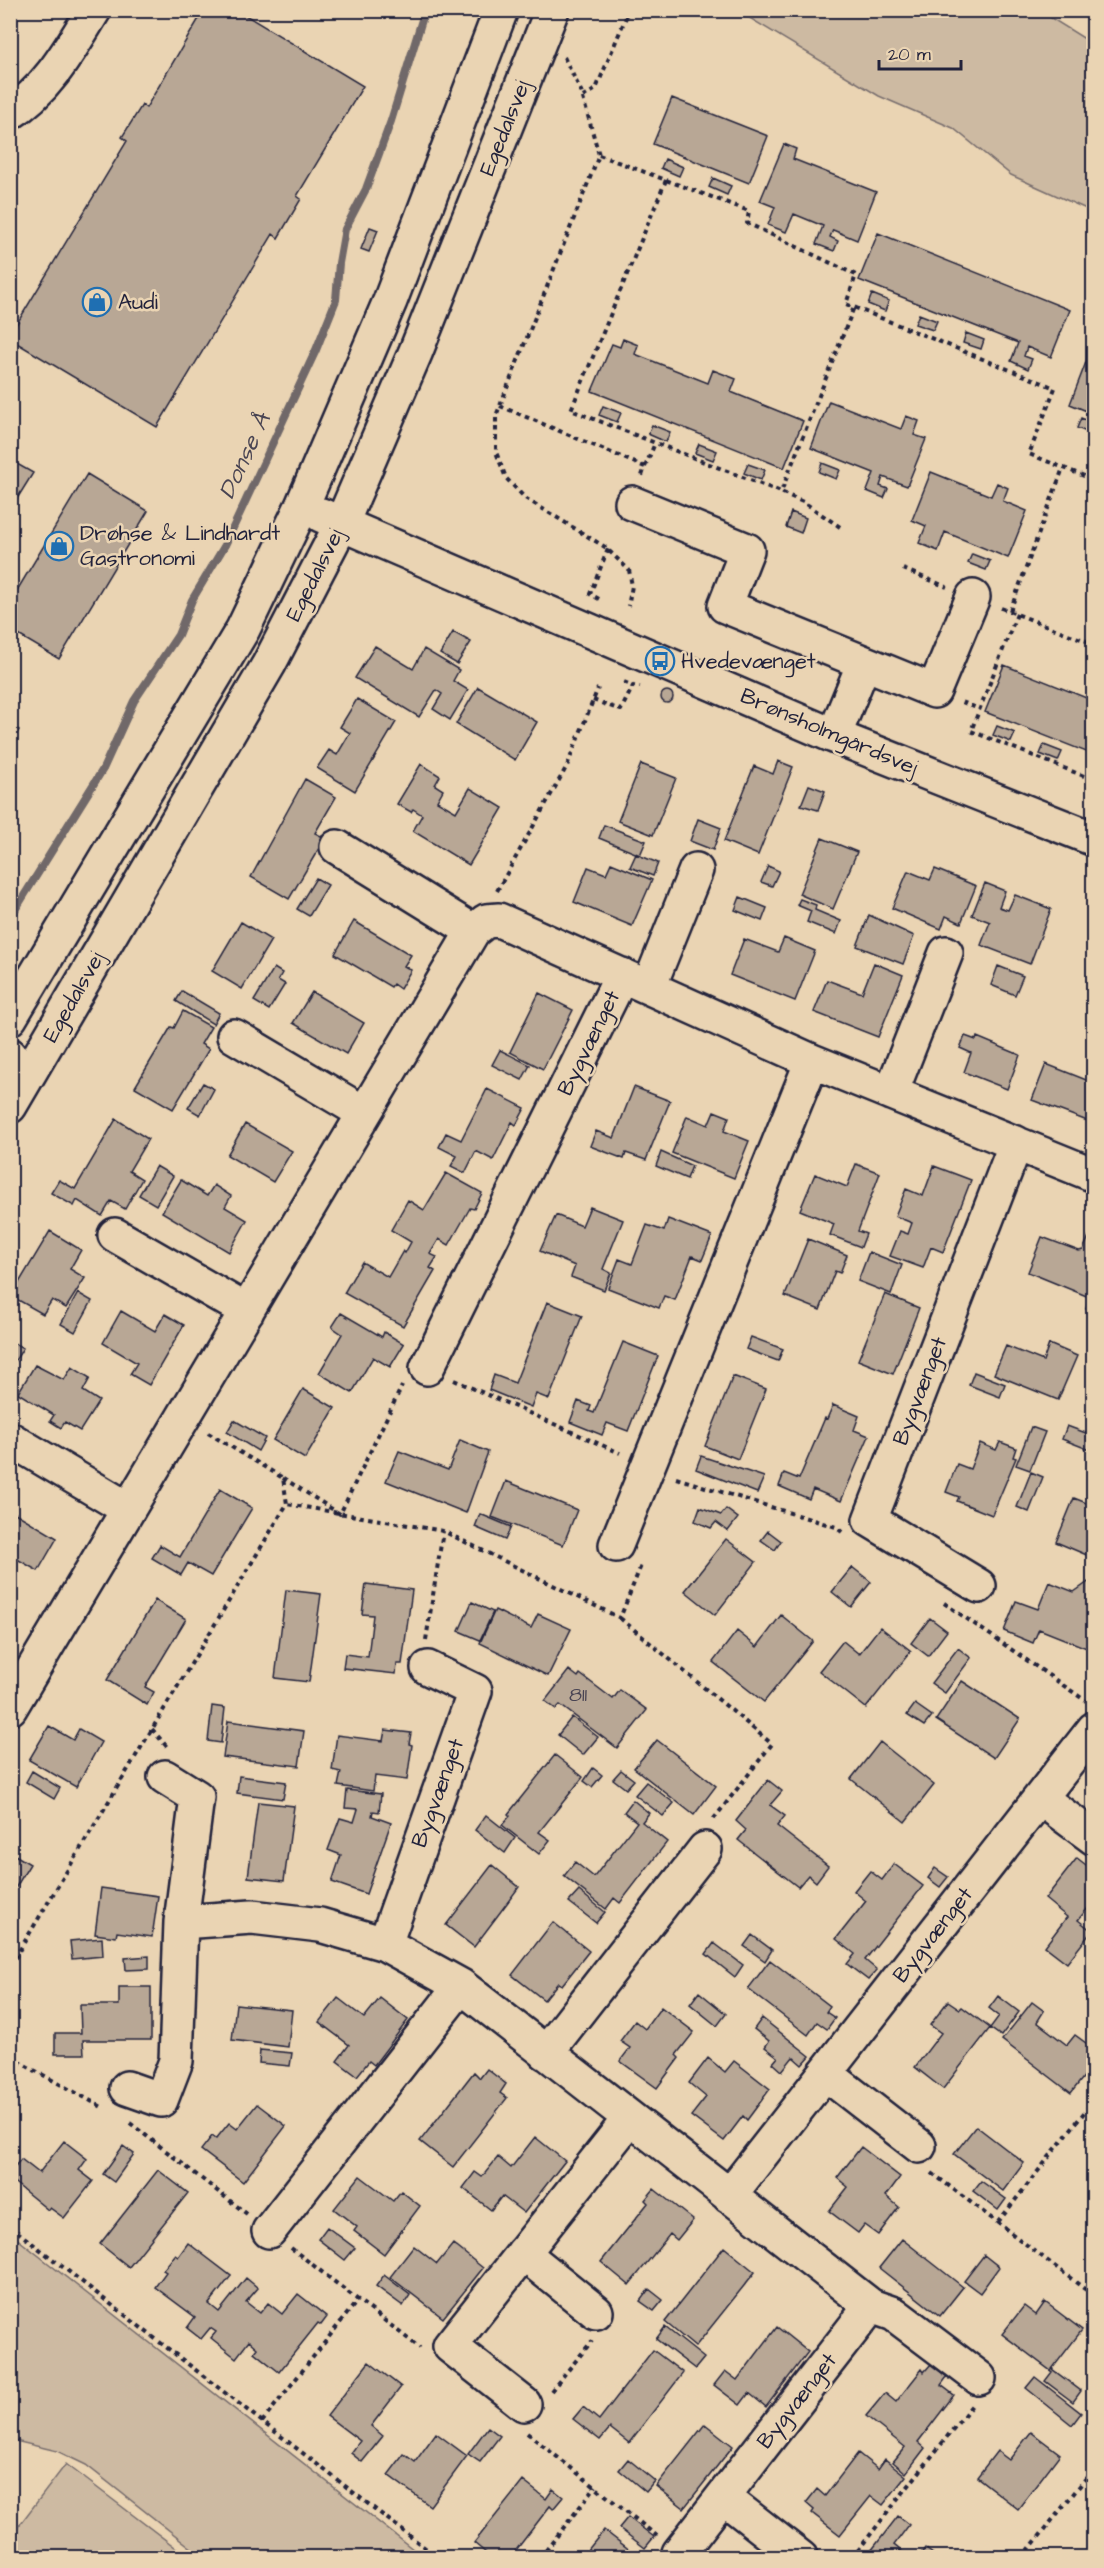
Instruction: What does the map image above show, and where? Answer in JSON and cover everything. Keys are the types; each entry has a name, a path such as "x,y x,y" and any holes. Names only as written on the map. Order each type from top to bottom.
{"street":[{"path":"10,113 32,97 48,78 94,10"},
{"name":"Egedalsvej","path":"10,1018 243,629 302,506 390,301 501,10"},
{"name":"Egedalsvej","path":"10,1106 26,1054 269,664 341,525 416,351 548,20"},
{"path":"632,503 747,550 725,606 934,692 973,597"},
{"name":"Brønsholmgårdsvej","path":"302,506 341,525 834,736 1094,840"},
{"path":"834,736 864,663"},
{"name":"Bygvænget","path":"337,847 479,926 500,920 812,1061 1094,1175"},
{"name":"Bygvænget","path":"427,1368 696,870"},
{"path":"12,1703 364,1113 479,926"},
{"path":"891,1093 946,953"},
{"path":"10,1035 26,1054 10,1066"},
{"path":"234,1036 364,1113"},
{"path":"631,1549 666,1477 812,1061"},
{"name":"Bygvænget","path":"979,1586 870,1520 1016,1143"},
{"path":"116,1235 247,1311"},
{"path":"10,1439 128,1509"},
{"name":"Bygvænget","path":"385,1944 475,1691 428,1668"},
{"name":"Bygvænget","path":"729,2196 1094,1729"},
{"path":"118,2100 161,2100 176,2061 181,1922 197,1797 165,1777"},
{"path":"1040,1798 1094,1838"},
{"path":"546,2053 705,1849"},
{"path":"181,1922 263,1918 321,1925 385,1944 461,1986 871,2306 894,2314 979,2378"},
{"path":"269,2231 461,1986"},
{"path":"825,2073 919,2146"},
{"path":"524,2404 450,2346 630,2118"},
{"path":"523,2253 596,2312"},
{"name":"Bygvænget","path":"682,2555 723,2497 871,2306"},
{"path":"723,2497 801,2558"}],"path":[{"path":"583,97 596,89 629,10"},
{"path":"548,20 583,97 599,154 496,416 496,452 506,478 525,498 608,549 629,570 632,586 628,606"},
{"path":"599,154 749,211 747,223 856,275 846,304 1055,388 1029,454 1094,480"},
{"path":"666,180 571,410 781,492 805,503 840,527"},
{"path":"781,492 854,307"},
{"path":"500,406 645,467"},
{"path":"632,503 655,442"},
{"path":"1010,612 1063,468"},
{"path":"605,603 590,594 608,549"},
{"path":"1017,614 971,730 1094,780"},
{"path":"593,700 621,710 632,688 624,682"},
{"path":"479,926 567,766 598,688"},
{"path":"340,1514 407,1376 427,1368 666,1477 836,1527 850,1538"},
{"path":"183,1418 340,1514"},
{"path":"10,1965 287,1504 283,1478"},
{"path":"287,1504 442,1531 620,1618 772,1744 702,1834 705,1849"},
{"path":"428,1668 426,1642 442,1531"},
{"path":"620,1618 631,1549"},
{"path":"936,1598 1094,1706"},
{"path":"10,2057 118,2100"},
{"path":"998,2222 1094,2100"},
{"path":"128,2121 423,2350 450,2346"},
{"path":"919,2146 918,2162 1094,2296"},
{"path":"10,2226 438,2558"},
{"path":"262,2422 358,2300"},
{"path":"596,2312 602,2328 545,2398 524,2404 523,2430 682,2555"},
{"path":"852,2558 979,2396 979,2378"},
{"path":"1022,2558 1094,2468"},
{"path":"540,2558 596,2486"}],"shaded area":[{"path":"738,11 1040,11 1093,44 1093,212 1011,175 953,128 879,96"},
{"path":"10,2234 423,2557 203,2557 86,2465 57,2451 11,2440"},
{"path":"66,2464 188,2557 11,2557 11,2536"}],"building":[{"path":"204,10 237,10 363,86 297,196 301,199 278,238 273,234 157,427 10,339 10,335 127,141 122,137 142,105 146,108"},
{"path":"672,98 768,136 749,183 653,144"},
{"path":"784,144 796,149 793,159 876,192 857,240 833,230 830,237 838,241 834,251 816,244 823,226 794,214 786,232 768,225 775,207 760,201"},
{"path":"665,159 683,167 679,176 661,168"},
{"path":"713,178 731,186 727,195 709,187"},
{"path":"370,227 378,230 369,252 361,249"},
{"path":"878,233 1070,310 1051,357 1027,347 1024,356 1032,359 1028,369 1011,361 1018,343 859,280"},
{"path":"872,294 889,301 885,311 868,304"},
{"path":"919,314 937,321 933,330 915,324"},
{"path":"966,333 984,340 981,349 963,343"},
{"path":"623,339 638,345 635,354 708,383 713,370 736,379 731,392 803,421 784,468 592,391 612,344 620,347"},
{"path":"1088,357 1094,359 1094,414 1070,404"},
{"path":"829,401 901,429 906,416 919,421 914,435 926,439 907,486 883,477 880,486 888,489 884,498 867,491 874,473 811,448"},
{"path":"603,406 621,413 617,422 599,415"},
{"path":"1094,414 1094,435 1077,428 1081,418 1091,422"},
{"path":"652,425 670,432 666,442 648,434"},
{"path":"699,444 717,451 713,460 695,453"},
{"path":"10,460 33,473 10,510"},
{"path":"822,463 840,470 836,479 819,472"},
{"path":"748,464 765,470 761,480 744,473"},
{"path":"931,472 991,496 997,483 1008,488 1003,501 1027,511 1008,558 945,532 938,551 919,543 926,526 912,520"},
{"path":"87,474 148,511 59,659 10,630 10,602"},
{"path":"791,512 806,518 801,533 786,527"},
{"path":"972,554 990,561 986,570 968,563"},
{"path":"453,632 471,642 457,664 440,654"},
{"path":"375,646 413,669 424,649 459,670 453,681 468,690 450,720 433,709 442,694 436,690 419,717 355,678"},
{"path":"1004,665 1094,701 1094,755 985,712"},
{"path":"478,687 537,722 515,760 456,724"},
{"path":"669,691 673,697 669,703 665,703 661,695"},
{"path":"357,699 396,722 355,791 317,768 329,750 337,755 350,733 340,727"},
{"path":"10,725 19,730 10,744"},
{"path":"997,726 1015,733 1011,742 993,735"},
{"path":"1044,745 1062,752 1058,761 1040,754"},
{"path":"778,761 793,767 758,855 724,841 754,766 773,774"},
{"path":"421,764 440,776 435,785 443,790 437,801 456,812 470,788 503,808 469,865 413,831 422,815 413,809 411,812 397,804"},
{"path":"641,764 676,778 653,835 618,821"},
{"path":"305,779 336,797 315,833 325,838 289,899 251,877"},
{"path":"809,785 825,791 818,810 801,805"},
{"path":"698,819 721,828 713,850 690,841"},
{"path":"604,825 646,841 640,855 599,838"},
{"path":"822,838 857,852 833,909 799,894"},
{"path":"636,854 658,863 653,876 630,867"},
{"path":"611,863 652,880 632,926 574,902 588,867 606,874"},
{"path":"768,866 779,871 772,886 761,882"},
{"path":"935,869 976,886 961,923 946,916 941,929 892,908 908,871 930,880"},
{"path":"316,878 328,885 309,916 297,909"},
{"path":"985,883 1005,891 999,907 1008,910 1015,895 1051,909 1030,964 981,945 990,922 972,915"},
{"path":"740,897 767,908 762,921 735,910"},
{"path":"800,899 816,905 815,910 841,921 836,934 807,922 811,911 797,905"},
{"path":"869,915 914,936 903,964 857,946"},
{"path":"354,921 411,955 404,966 411,970 400,989 393,984 391,987 335,954"},
{"path":"241,922 271,940 242,989 212,971"},
{"path":"784,938 815,951 795,1001 730,975 744,939 778,952"},
{"path":"874,963 903,975 878,1037 814,1012 827,980 862,993"},
{"path":"998,966 1023,976 1015,995 991,985"},
{"path":"274,968 282,973 278,980 285,984 269,1010 254,1001"},
{"path":"182,991 219,1013 213,1024 176,1001"},
{"path":"312,992 364,1023 346,1054 293,1023"},
{"path":"539,993 573,1010 543,1069 510,1052"},
{"path":"183,1011 211,1027 201,1044 209,1049 173,1109 135,1087"},
{"path":"965,1036 976,1040 977,1037 1020,1055 1007,1089 964,1072 971,1053 960,1048"},
{"path":"500,1050 530,1065 522,1080 492,1065"},
{"path":"1046,1064 1094,1083 1094,1112 1090,1122 1032,1100"},
{"path":"203,1083 214,1089 200,1115 188,1108"},
{"path":"634,1087 670,1101 646,1160 626,1153 624,1159 590,1146 596,1131 614,1138"},
{"path":"487,1089 525,1108 516,1125 512,1122 493,1160 476,1151 465,1173 451,1166 457,1156 439,1147 446,1133 461,1140"},
{"path":"714,1111 729,1117 724,1131 749,1141 734,1178 672,1153 687,1116 708,1125"},
{"path":"116,1119 148,1139 129,1171 142,1179 125,1209 111,1201 102,1216 77,1200 74,1206 51,1193 59,1180 75,1189"},
{"path":"245,1124 292,1151 273,1182 227,1155"},
{"path":"661,1152 692,1166 687,1179 656,1166"},
{"path":"856,1164 880,1173 858,1231 866,1234 861,1247 830,1235 834,1224 800,1210 815,1174 847,1187"},
{"path":"156,1166 173,1176 156,1205 139,1195"},
{"path":"934,1166 971,1180 943,1252 931,1247 923,1268 890,1256 900,1231 908,1234 912,1223 895,1216 906,1189 923,1196"},
{"path":"446,1173 482,1193 474,1209 470,1208 449,1245 439,1239 430,1254 437,1257 430,1268 435,1271 403,1326 344,1293 362,1262 388,1277 411,1242 391,1230 408,1200 424,1210"},
{"path":"181,1180 207,1196 214,1185 231,1196 225,1207 247,1220 229,1252 162,1212"},
{"path":"590,1207 623,1220 603,1269 611,1273 604,1290 571,1277 575,1266 540,1251 556,1215 582,1226"},
{"path":"668,1219 712,1236 702,1260 692,1256 675,1300 664,1296 659,1308 608,1288 619,1259 632,1264 647,1225 664,1231"},
{"path":"1094,1225 1094,1311 1086,1308 1089,1297 1028,1272 1042,1237 1079,1251 1083,1250"},
{"path":"50,1231 81,1250 70,1269 85,1278 66,1308 52,1300 43,1314 11,1296"},
{"path":"808,1239 847,1255 840,1273 835,1271 820,1310 785,1296"},
{"path":"869,1252 902,1265 891,1294 858,1281"},
{"path":"78,1293 92,1301 75,1332 61,1324"},
{"path":"885,1294 919,1308 893,1374 858,1360"},
{"path":"547,1302 582,1316 549,1399 536,1394 531,1407 489,1390 494,1375 515,1383"},
{"path":"121,1311 155,1331 165,1314 184,1325 149,1385 130,1374 137,1363 103,1343"},
{"path":"341,1313 382,1337 384,1332 404,1344 390,1367 373,1357 352,1393 319,1373 342,1334 332,1327"},
{"path":"751,1337 783,1349 778,1361 746,1349"},
{"path":"10,1341 23,1348 10,1369"},
{"path":"623,1342 658,1356 628,1431 607,1423 602,1435 570,1422 578,1401 591,1406 589,1411 594,1413"},
{"path":"1049,1344 1077,1356 1058,1400 994,1374 1006,1346 1043,1361"},
{"path":"35,1365 64,1380 72,1367 90,1378 83,1391 99,1401 80,1431 65,1422 61,1428 50,1421 54,1415 18,1393"},
{"path":"974,1372 1005,1384 1000,1397 969,1385"},
{"path":"733,1376 766,1389 738,1459 705,1446"},
{"path":"303,1389 335,1408 305,1459 273,1440"},
{"path":"833,1405 859,1416 854,1430 869,1436 841,1501 813,1489 809,1499 779,1486 784,1473 799,1479 825,1418 827,1419"},
{"path":"234,1420 265,1438 258,1451 227,1432"},
{"path":"1067,1426 1094,1436 1090,1450 1062,1439"},
{"path":"1031,1427 1045,1432 1030,1470 1016,1465"},
{"path":"460,1440 488,1452 466,1513 386,1481 399,1451 448,1470"},
{"path":"1000,1442 1016,1448 1013,1457 1016,1458 992,1515 957,1501 959,1497 946,1492 957,1464 970,1469 980,1443 996,1450"},
{"path":"701,1456 764,1477 757,1493 696,1469"},
{"path":"1031,1472 1043,1477 1029,1512 1017,1507"},
{"path":"506,1481 577,1510 563,1545 492,1517"},
{"path":"220,1489 252,1508 211,1576 188,1563 181,1575 152,1558 160,1545 180,1557"},
{"path":"1074,1498 1094,1506 1094,1558 1056,1542"},
{"path":"700,1507 721,1515 726,1509 738,1518 728,1531 716,1522 711,1528 695,1521"},
{"path":"10,1510 57,1538 38,1571 10,1555"},
{"path":"480,1514 511,1527 505,1540 475,1527"},
{"path":"768,1531 781,1541 775,1550 761,1540"},
{"path":"726,1539 756,1562 715,1615 685,1591"},
{"path":"852,1567 871,1582 851,1607 832,1592"},
{"path":"1094,1578 1094,1651 1039,1629 1033,1643 1004,1631 1016,1601 1038,1609 1049,1582 1074,1592"},
{"path":"366,1584 412,1590 402,1664 397,1664 396,1674 343,1668 345,1654 368,1657 373,1615 362,1614"},
{"path":"286,1590 321,1594 309,1682 275,1678"},
{"path":"155,1600 186,1619 145,1687 154,1692 147,1705 107,1680"},
{"path":"472,1602 493,1612 480,1640 459,1631"},
{"path":"495,1610 531,1628 538,1614 571,1629 548,1676 480,1643"},
{"path":"781,1615 813,1641 764,1702 713,1662 737,1631 757,1647"},
{"path":"930,1618 947,1631 928,1656 911,1643"},
{"path":"880,1627 911,1651 866,1708 819,1671 843,1641 859,1654"},
{"path":"958,1648 971,1658 945,1693 931,1683"},
{"path":"569,1670 578,1677 580,1674 613,1699 620,1690 647,1710 617,1748 560,1705 556,1709 545,1701"},
{"path":"962,1681 1020,1719 994,1758 936,1720"},
{"path":"915,1704 932,1716 924,1726 907,1715"},
{"path":"212,1706 225,1708 221,1743 208,1741"},
{"path":"572,1717 598,1737 583,1755 558,1735"},
{"path":"228,1721 304,1731 299,1766 223,1757"},
{"path":"49,1726 73,1740 79,1729 101,1742 76,1787 29,1760"},
{"path":"385,1730 411,1733 409,1744 412,1745 407,1780 375,1776 373,1791 338,1786 341,1772 332,1770 337,1735 383,1741"},
{"path":"657,1740 716,1786 694,1815 634,1768"},
{"path":"880,1742 934,1785 905,1822 851,1779"},
{"path":"555,1755 583,1777 539,1832 550,1840 539,1854 502,1825 510,1816 508,1814"},
{"path":"593,1768 602,1775 592,1787 584,1781"},
{"path":"621,1770 634,1780 626,1789 613,1779"},
{"path":"32,1771 60,1788 54,1799 26,1782"},
{"path":"239,1776 286,1782 283,1799 237,1793"},
{"path":"768,1780 782,1791 770,1805 785,1816 777,1826 828,1866 816,1882 808,1875 798,1887 738,1840 746,1830 736,1821"},
{"path":"646,1782 674,1803 663,1816 635,1795"},
{"path":"347,1790 381,1794 379,1812 373,1811 372,1816 391,1823 366,1894 332,1882 341,1855 328,1850 340,1818 354,1822 358,1809 345,1808"},
{"path":"633,1800 649,1813 642,1822 667,1842 620,1903 614,1898 606,1909 564,1876 575,1862 594,1877 637,1822 624,1812"},
{"path":"258,1802 294,1806 284,1881 248,1877"},
{"path":"486,1815 515,1838 505,1853 475,1830"},
{"path":"10,1852 30,1864 10,1897"},
{"path":"1077,1858 1094,1871 1094,1901 1078,1920 1092,1931 1067,1963 1045,1946 1067,1917 1045,1899"},
{"path":"894,1864 923,1886 865,1960 877,1970 868,1980 847,1964 855,1954 836,1939 866,1901 854,1891 870,1871 882,1880"},
{"path":"492,1865 519,1887 474,1947 446,1925"},
{"path":"935,1868 948,1877 940,1887 928,1878"},
{"path":"101,1888 158,1896 152,1937 117,1932 116,1937 95,1934"},
{"path":"579,1891 605,1912 596,1923 569,1902"},
{"path":"553,1922 589,1951 562,1985 558,1983 544,2000 512,1975"},
{"path":"752,1935 772,1950 765,1961 744,1946"},
{"path":"102,1938 103,1956 72,1959 70,1941"},
{"path":"714,1943 743,1965 735,1977 706,1954"},
{"path":"149,1956 149,1969 126,1970 125,1958"},
{"path":"770,1960 830,2006 826,2012 835,2018 827,2029 817,2022 808,2035 748,1989"},
{"path":"119,1987 151,1987 151,2040 83,2040 84,2054 55,2054 55,2033 81,2033 80,2005 119,2005"},
{"path":"699,1992 726,2014 717,2026 690,2004"},
{"path":"998,1996 1019,2012 1001,2036 990,2028 999,2016 989,2008"},
{"path":"338,1998 364,2018 380,1998 408,2020 374,2065 369,2061 357,2076 337,2061 349,2045 319,2022"},
{"path":"948,2001 960,2009 962,2007 990,2028 943,2089 915,2067 941,2033 930,2025"},
{"path":"1032,2002 1044,2011 1037,2022 1067,2045 1075,2035 1094,2049 1094,2064 1071,2093 1002,2040"},
{"path":"236,2004 292,2010 288,2047 232,2040"},
{"path":"661,2007 694,2032 676,2055 679,2058 657,2088 620,2061 630,2048 620,2041 635,2021 645,2029"},
{"path":"762,2018 810,2056 802,2065 793,2057 782,2071 773,2063 778,2057 765,2047 769,2041 754,2029"},
{"path":"260,2050 292,2053 290,2066 259,2063"},
{"path":"708,2058 725,2072 734,2061 770,2089 747,2120 743,2116 724,2141 691,2116 706,2097 689,2083"},
{"path":"487,2069 506,2084 500,2093 507,2098 453,2167 420,2141 474,2072 480,2078"},
{"path":"257,2104 286,2126 243,2182 201,2150 212,2136 216,2139 229,2123 237,2129"},
{"path":"976,2126 1024,2163 1003,2191 954,2154"},
{"path":"535,2137 565,2161 524,2213 502,2196 491,2210 463,2188 475,2172 482,2177 498,2157 511,2168"},
{"path":"64,2141 87,2159 79,2170 93,2181 64,2218 50,2208 48,2210 10,2179 10,2172 21,2159 39,2173"},
{"path":"123,2146 134,2154 114,2182 103,2174"},
{"path":"861,2147 900,2177 886,2196 899,2207 878,2235 864,2225 858,2233 829,2211 848,2187 837,2178"},
{"path":"158,2170 188,2193 129,2267 100,2244"},
{"path":"360,2176 393,2201 401,2191 420,2206 384,2254 354,2231 357,2227 334,2209"},
{"path":"981,2181 1006,2199 998,2210 973,2191"},
{"path":"654,2189 693,2220 677,2240 670,2234 629,2285 601,2262 648,2203 645,2200"},
{"path":"327,2227 355,2248 345,2260 318,2239"},
{"path":"902,2239 963,2287 940,2316 879,2268"},
{"path":"188,2243 231,2276 209,2304 219,2312 246,2278 258,2288 246,2302 260,2313 268,2303 282,2314 298,2294 327,2317 321,2325 318,2323 279,2372 254,2352 257,2348 249,2341 236,2358 211,2338 216,2332 210,2328 201,2339 187,2328 195,2317 155,2287 166,2272 163,2270 175,2255 178,2257"},
{"path":"453,2244 483,2268 443,2318 390,2277 414,2246 437,2264"},
{"path":"724,2247 755,2272 695,2347 665,2322"},
{"path":"984,2255 999,2267 980,2293 964,2281"},
{"path":"384,2275 410,2295 403,2306 376,2286"},
{"path":"649,2289 663,2300 654,2311 640,2301"},
{"path":"1045,2302 1082,2330 1052,2369 1081,2391 1073,2402 1045,2381 1052,2372 1002,2334 1024,2306 1036,2315"},
{"path":"665,2327 704,2358 695,2369 656,2339"},
{"path":"777,2327 808,2352 766,2407 749,2393 740,2405 714,2385 725,2371 737,2380"},
{"path":"653,2350 683,2373 629,2443 610,2428 600,2440 573,2419 583,2407 599,2420"},
{"path":"369,2362 401,2387 371,2426 383,2436 362,2462 351,2453 360,2441 327,2416"},
{"path":"931,2364 947,2377 941,2385 954,2395 918,2442 925,2448 906,2473 893,2462 905,2447 866,2416 885,2393 896,2402 922,2369 924,2372"},
{"path":"1035,2377 1081,2413 1072,2425 1026,2388"},
{"path":"705,2424 733,2446 684,2508 656,2486"},
{"path":"488,2427 500,2436 480,2462 468,2454"},
{"path":"1031,2432 1060,2454 1018,2509 977,2477 997,2451 1009,2460"},
{"path":"436,2433 467,2456 430,2506 388,2475 404,2454 415,2462"},
{"path":"858,2453 878,2469 885,2459 906,2476 883,2505 871,2496 840,2535 812,2513 814,2510 806,2503 817,2489 825,2496"},
{"path":"628,2459 655,2481 646,2492 619,2470"},
{"path":"523,2481 546,2499 553,2489 563,2497 553,2509 550,2506 510,2558 492,2558 474,2543"},
{"path":"898,2516 909,2525 894,2545 910,2558 879,2558 871,2551"},
{"path":"628,2517 654,2537 645,2548 619,2528"},
{"path":"604,2530 640,2558 593,2558 587,2551"},
{"path":"925,2548 938,2558 918,2558"}],"waterway":[{"name":"Donse Å","path":"10,918 103,769 134,701 178,635 192,600 225,545 316,350 336,300 345,229 366,189 391,121 425,10"}],"place":[{"name":"Audi","path":"97,302"},
{"name":"Drøhse & Lindhardt Gastronomi","path":"59,546"},
{"name":"Hvedevænget","path":"660,661"}]}
